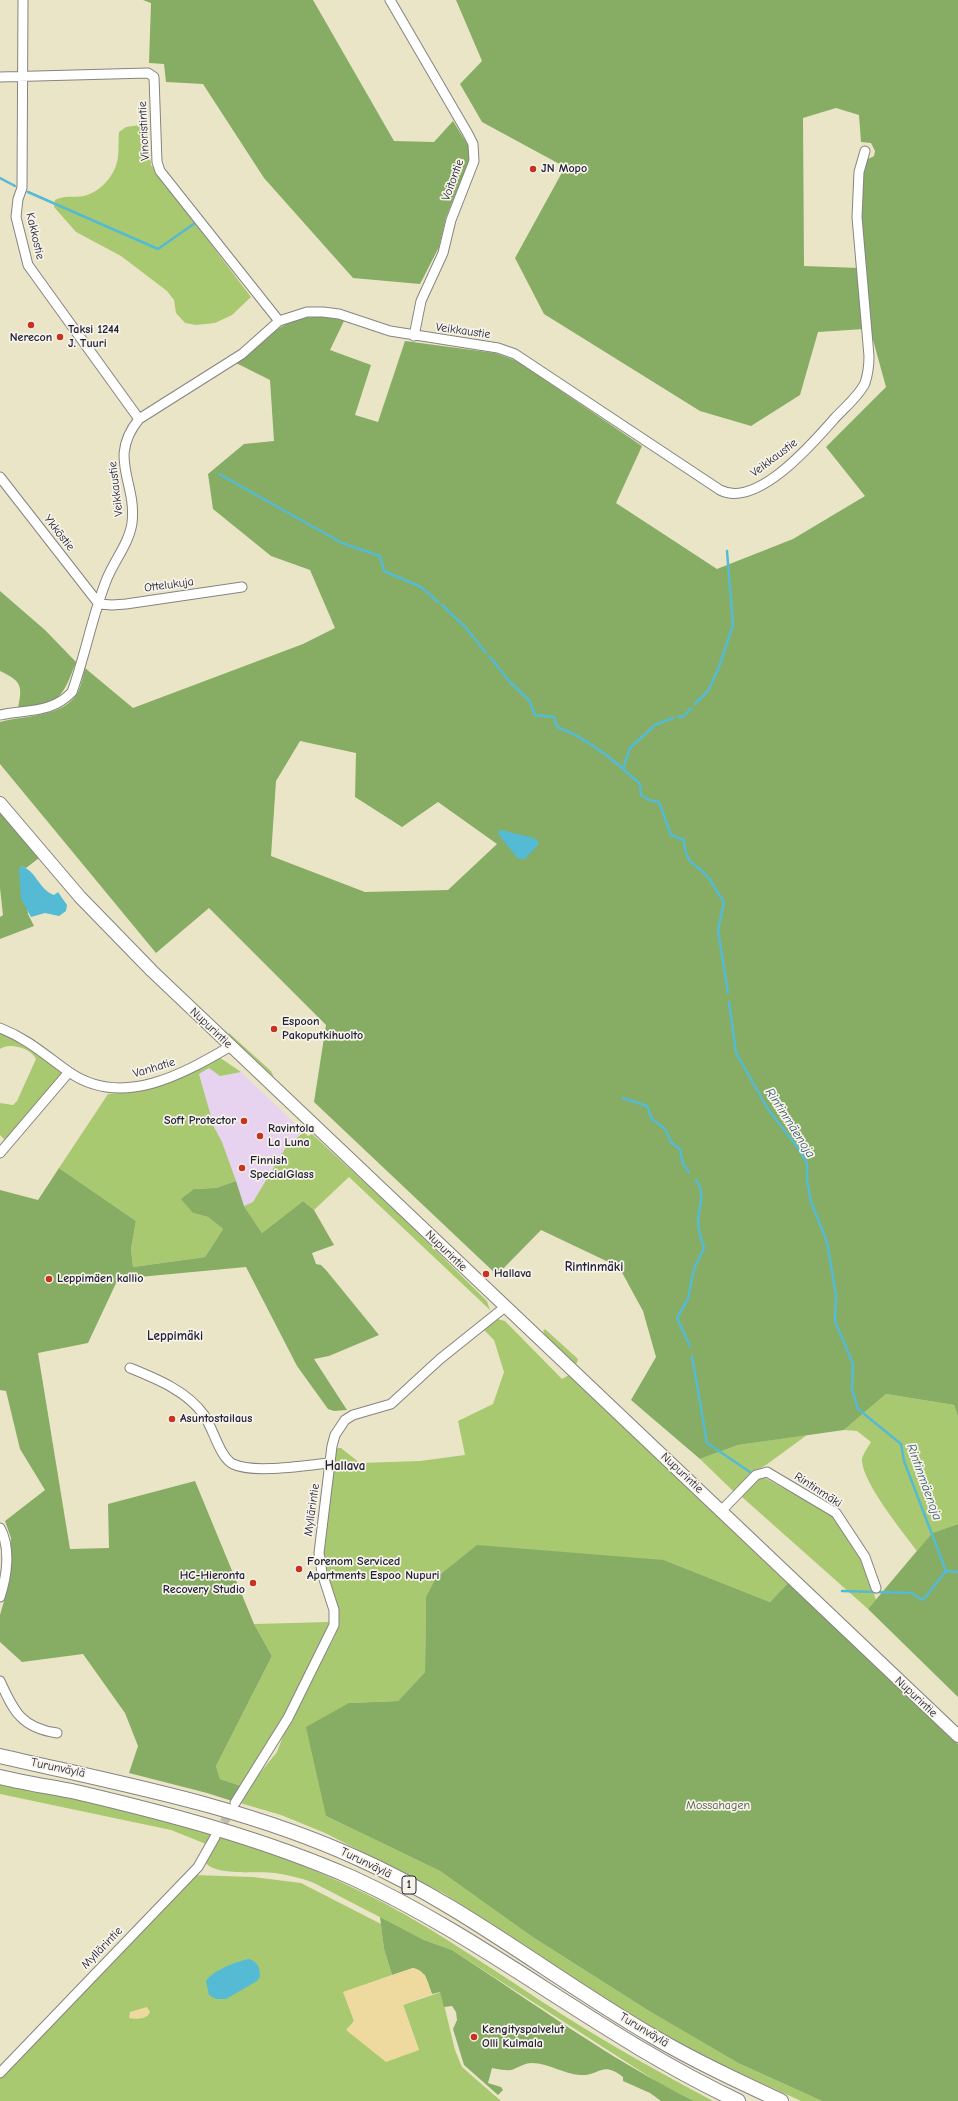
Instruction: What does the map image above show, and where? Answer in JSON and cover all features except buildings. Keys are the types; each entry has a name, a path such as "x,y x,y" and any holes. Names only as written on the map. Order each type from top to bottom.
{"highway":[{"name":"Turunväylä","path":"0,1756 189,1799 276,1824 358,1858 465,1917 653,2036 717,2072 781,2101"},
{"name":"Turunväylä","path":"0,1777 75,1792 189,1820 270,1845 353,1879 455,1933 644,2052 738,2101"}],"main road":[{"name":"Nupurintie","path":"0,803 80,897 152,971 505,1307 722,1510 825,1611 958,1736"}],"street":[{"name":"Kakkostie","path":"23,0 22,188 18,199 16,217 28,265 139,419"},
{"name":"Voitontie","path":"390,0 468,134 474,152 474,161 451,220 443,253 422,300 414,336"},
{"name":"Vinoristintie","path":"0,77 148,73 154,78 157,162 160,171 279,321"},
{"name":"Veikkaustie","path":"0,715 39,711 66,698 72,692 106,580 132,525 133,512 125,465 124,444 128,435 139,419 242,354 279,321 307,312 339,314 390,331 414,336 498,348 515,354 727,494 736,495 749,491 765,483 811,445 858,392 866,380 869,356 857,217 860,172 865,151"},
{"name":"Ykköstie","path":"0,477 99,604"},
{"name":"Ottelukuja","path":"99,604 112,606 242,587"},
{"name":"Vanhatie","path":"0,1028 32,1044 69,1072 95,1085 108,1088 122,1089 143,1086 196,1066 231,1046"},
{"path":"0,1153 69,1072"},
{"name":"Myllärintie","path":"236,1803 288,1718 334,1625 334,1610 320,1565 319,1553 333,1441 339,1427 345,1420 353,1415 391,1404 440,1359 505,1307"},
{"path":"130,1368 162,1381 182,1394 196,1406 212,1427 223,1454 233,1464 260,1468 330,1463"},
{"name":"Rintinmäki","path":"722,1510 756,1475 767,1472 836,1513 865,1557 876,1588"},
{"path":"0,1528 5,1537 6,1562 5,1582 0,1597"},
{"path":"0,1681 9,1700 24,1722 40,1730 57,1733"},
{"name":"Myllärintie","path":"0,2073 198,1866 215,1837"}],"shaded area":[{"path":"209,1067 220,1076 241,1072 304,1132 286,1147 253,1203 244,1206 222,1142 214,1127 199,1073"}],"green space":[{"path":"143,0 313,0 394,141 434,142 453,121 471,150 468,164 446,217 439,247 420,284 353,278 264,178 203,84 166,82 164,64 149,63 151,3"},
{"path":"456,0 958,0 958,1417 954,1405 886,1394 844,1430 738,1445 700,1459 631,1400 656,1357 643,1311 619,1267 541,1230 497,1275 314,1102 326,1025 209,908 156,953 0,764 0,722 43,714 63,707 72,700 78,692 85,668 133,708 303,644 335,628 310,570 271,556 213,509 208,474 244,444 274,441 270,380 236,363 284,325 297,320 310,317 326,317 344,321 330,350 371,365 355,415 378,422 405,341 495,353 517,361 642,446 616,503 717,569 793,539 865,496 826,447 886,387 870,329 859,223 862,166 866,160 874,156 875,151 871,143 861,142 859,115 836,108 803,118 804,266 859,268 864,329 818,332 800,395 751,426 700,411 544,314 515,258 565,167 482,122 460,84 482,61","holes":["300,741 356,753 355,797 402,827 438,802 497,844 448,890 365,892 271,856 276,781"]},
{"path":"140,125 147,129 151,165 251,297 232,315 215,323 196,325 185,323 176,313 174,300 167,291 121,256 76,232 54,207 55,200 59,198 87,195 93,193 104,185 112,174 117,162 119,132 126,127"},
{"path":"0,591 45,630 76,662 62,692 51,702 32,707 18,708 20,694 19,685 12,678 0,671"},
{"path":"0,812 39,858 26,868 21,866 28,914 34,926 0,939 0,917 3,915 0,888"},
{"path":"0,1033 22,1042 62,1072 62,1077 6,1141 0,1135 0,1103 13,1105 17,1101 36,1059 30,1052 20,1047 9,1046 0,1049"},
{"path":"229,1033 271,1071 274,1077 228,1035"},
{"path":"219,1057 241,1072 220,1076 209,1068 199,1074 214,1127 222,1142 236,1181 216,1188 194,1189 193,1213 208,1217 223,1229 205,1257 133,1267 131,1249 136,1221 59,1168 108,1094 138,1090 165,1082"},
{"path":"304,1132 308,1136 312,1134 398,1213 487,1301 490,1310 349,1177 314,1210 303,1201 262,1233 244,1206 253,1202 286,1147"},
{"path":"59,1168 136,1221 131,1249 133,1267 205,1257 223,1229 208,1217 193,1213 181,1199 194,1189 216,1188 236,1181 244,1206 262,1233 303,1201 314,1210 334,1245 312,1253 316,1264 321,1265 326,1270 379,1335 329,1356 314,1359 347,1410 334,1411 328,1409 297,1366 246,1267 118,1279 88,1343 38,1353 70,1549 109,1548 108,1504 195,1481 254,1624 272,1656 216,1766 220,1779 241,1786 232,1801 129,1773 138,1746 125,1713 83,1654 22,1662 0,1642 0,1615 10,1580 11,1538 5,1521 45,1490 20,1449 6,1391 0,1390 0,1190 38,1200"},
{"path":"497,1319 505,1321 562,1379 569,1375 788,1583 770,1602 664,1560 426,1597 425,1672 398,1701 349,1703 326,1816 440,1871 531,1936 649,2011 738,2063 822,2101 801,2101 707,2058 643,2023 443,1893 325,1833 281,1815 240,1803 247,1789 277,1752 286,1728 335,1636 335,1616 325,1574 322,1553 334,1448 341,1448 360,1463 420,1461 465,1455 458,1421 493,1404 504,1372 494,1340 483,1329"},
{"path":"545,1329 578,1359 577,1363 573,1364 546,1337 543,1331"},
{"path":"886,1394 954,1405 958,1417 958,1524 932,1533 917,1551 875,1493 868,1480 862,1459 871,1442 857,1431 844,1430"},
{"path":"807,1435 766,1465 755,1471 733,1491 700,1459 738,1445"},
{"path":"763,1477 834,1516 863,1560 876,1600 868,1609 742,1497 753,1482"},
{"path":"958,1524 958,1697 868,1609 932,1533"},
{"name":"Mossahagen","path":"477,1545 664,1560 770,1602 788,1583 958,1744 958,2101 822,2101 738,2063 649,2011 531,1936 440,1871 326,1816 306,1727 349,1703 398,1701 425,1672 426,1597 436,1578"},
{"path":"329,1622 321,1645 296,1693 241,1786 220,1779 216,1766 272,1656 254,1624"},
{"path":"0,1783 82,1800 201,1829 212,1834 206,1844 171,1830 0,1794"},
{"path":"219,1836 303,1866 384,1903 452,1943 600,2038 713,2101 694,2101 662,2085 452,1950 424,1940 314,1883 275,1873 238,1872 218,1870 211,1867 206,1863"},
{"path":"194,1875 253,1877 301,1883 381,1924 384,1949 392,1975 344,1992 354,2021 347,2030 419,2050 403,2005 441,1992 455,2050 462,2067 501,2101 0,2101 0,2076"},
{"path":"380,1917 424,1940 452,1950 631,2067 694,2101 661,2101 650,2093 623,2081 623,2077 610,2070 605,2069 587,2075 580,2075 568,2073 538,2063 529,2063 511,2070 492,2068 488,2083 501,2087 503,2090 498,2095 464,2065 453,2029 457,2020 456,2012 452,2006 444,2007 440,1992 432,1994 425,1975 413,1968 392,1975 384,1949"}],"sand":[{"path":"413,1968 424,1974 432,1994 403,2005 419,2050 386,2062 346,2030 354,2021 343,1992"},
{"path":"147,2007 150,2012 149,2015 138,2019 129,2018 130,2012"}],"water":[{"path":"501,830 534,838 538,841 538,845 525,859 518,859 499,835 498,831"},
{"path":"21,866 31,872 44,889 54,895 58,892 67,905 66,911 59,916 45,913 31,917 21,899 19,869"},
{"path":"249,1959 256,1963 260,1970 260,1977 257,1981 226,1999 216,1999 209,1995 206,1981 209,1977 225,1967"}],"waterway":[{"path":"0,178 15,186"},
{"path":"28,192 158,249 195,223"},
{"path":"219,474 342,543 380,556 384,571 421,587 438,602"},
{"path":"695,704 708,691 719,667 733,625 727,551"},
{"path":"442,605 466,628 486,653"},
{"name":"Rintinmäenoja","path":"490,657 510,682 529,700 535,715 554,717 557,727 580,737 601,751 640,784 641,795 649,800 659,802 671,835 684,840 687,856 693,864 710,880 724,902 718,930 728,993"},
{"path":"678,717 684,716 691,708"},
{"path":"623,769 630,748 655,725 673,718"},
{"name":"Rintinmäenoja","path":"729,1002 736,1053 768,1109 798,1148 807,1163 807,1180 811,1202 827,1242 836,1295 835,1321 853,1364 852,1389 858,1409 901,1444 904,1461 946,1571"},
{"path":"623,1098 647,1106 652,1119 665,1129 671,1142 680,1149 683,1164 689,1172"},
{"path":"690,1346 677,1318 688,1299 694,1269 704,1248 698,1224 701,1190 696,1180"},
{"path":"692,1356 707,1443 750,1472"},
{"name":"Rintinmäenoja","path":"946,1571 958,1572"},
{"path":"842,1591 911,1593 923,1600 946,1571"}],"tunnel":[{"path":"217,1834 233,1807"}],"place":[{"name":"JN Mopo","path":"533,169"},
{"name":"Nerecon","path":"31,325"},
{"name":"Taksi 1244 J. Tuuri","path":"60,337"},
{"name":"Espoon Pakoputkihuolto","path":"274,1029"},
{"name":"Soft Protector","path":"244,1121"},
{"name":"Ravintola La Luna","path":"260,1136"},
{"name":"Finnish SpecialGlass","path":"242,1168"},
{"name":"Hallava","path":"486,1274"},
{"name":"Leppimäen kallio","path":"49,1279"},
{"name":"Asuntostailaus","path":"172,1419"},
{"name":"Forenom Serviced Apartments Espoo Nupuri","path":"299,1569"},
{"name":"HC-Hieronta Recovery Studio","path":"253,1583"},
{"name":"Kengityspalvelut Olli Kulmala","path":"474,2037"}],"district":[{"name":"Rintinmäki","path":"594,1267"},
{"name":"Leppimäki","path":"175,1336"},
{"name":"Hallava","path":"345,1466"}]}
